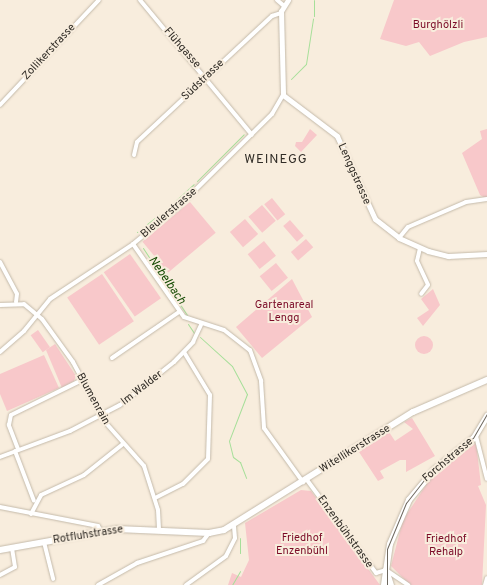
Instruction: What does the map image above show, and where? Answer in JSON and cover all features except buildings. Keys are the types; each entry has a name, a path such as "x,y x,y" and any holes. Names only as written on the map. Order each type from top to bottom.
{"main road":[{"name":"Witellikerstrasse","path":"224,530 234,526 413,412 484,381 487,377"},
{"name":"Forchstrasse","path":"384,585 391,541 413,494 437,467 476,436 487,416"},
{"name":"Rotfluhstrasse","path":"0,550 101,531 209,533 224,530"},
{"name":"Forchstrasse","path":"386,570 391,585"}],"street":[{"name":"Zollikerstrasse","path":"0,105 99,0"},
{"name":"Flühgasse","path":"140,0 207,77 252,135"},
{"path":"277,0 282,9 283,95"},
{"name":"Südstrasse","path":"134,154 137,142 272,16 282,9 288,0"},
{"name":"Bleulerstrasse","path":"0,352 24,331 38,312 56,295 133,244 177,208 272,114 283,95"},
{"name":"Lenggstrasse","path":"283,95 337,136 375,220 399,238 420,248 448,256 487,254"},
{"path":"399,238 408,227 466,202 487,199"},
{"name":"Enzenbühlstrasse","path":"133,244 179,312 201,325 236,336 253,355 261,381 264,428 376,573 386,570 408,585"},
{"path":"420,248 417,261 428,285 421,294"},
{"path":"0,262 17,294 16,302"},
{"path":"0,305 16,302 38,312"},
{"name":"Blumenrain","path":"38,312 82,380 101,416 123,444 144,466 155,498 159,531"},
{"path":"112,358 179,312"},
{"name":"Im Walder","path":"0,457 101,416 156,378 184,352 201,325"},
{"path":"155,498 183,484 208,459 210,395 184,352"},
{"path":"31,514 34,501 8,425 11,415 82,380"},
{"path":"476,436 487,479"},
{"path":"34,501 84,475 123,444"},
{"path":"0,507 98,526 101,531"},
{"path":"186,585 226,556 235,538 234,526"},
{"path":"98,585 137,563 203,541 209,533"},
{"path":"44,542 53,579"},
{"path":"0,575 14,567 12,548"},
{"path":"485,585 487,578"}],"green space":[{"name":"Burghölzli","path":"394,0 487,0 487,37 464,42 430,56 419,42 406,46 380,39"},
{"path":"310,129 317,135 301,152 295,146 296,142 302,142"},
{"path":"487,129 487,197 485,198 480,195 462,153 482,139 480,131"},
{"path":"272,198 285,214 277,221 264,204"},
{"path":"190,202 216,233 168,272 143,242"},
{"path":"262,205 276,221 262,233 248,217"},
{"path":"245,219 258,234 243,247 230,232"},
{"path":"290,220 304,236 297,242 283,226"},
{"path":"306,239 313,247 298,260 291,252"},
{"path":"264,241 276,256 260,269 248,254"},
{"path":"130,254 161,298 135,317 104,272"},
{"path":"276,263 288,278 272,291 260,276"},
{"path":"102,274 134,321 99,345 67,297"},
{"name":"Gartenareal Lengg","path":"292,279 312,317 262,358 236,327"},
{"path":"433,289 440,305 423,326 417,318 429,310 421,299"},
{"path":"38,330 50,347 43,352 31,335"},
{"path":"420,336 428,336 433,341 431,352 428,354 420,354 415,349 415,341"},
{"path":"55,344 76,376 74,381 62,388 46,350"},
{"path":"44,355 59,388 7,411 0,394 0,374"},
{"path":"412,418 435,456 406,472 406,460 400,460 380,471 384,478 378,481 359,452 389,432 395,441 413,429 404,422"},
{"name":"Friedhof Rehalp","path":"476,443 481,485 478,486 486,505 482,585 410,585 391,566 403,520 430,479"},
{"name":"Friedhof Enzenbühl","path":"301,490 311,491 380,585 228,585 232,573 241,577 249,560 245,523"}],"waterway":[{"name":"Nebelbach","path":"314,0 314,16"},
{"name":"Nebelbach","path":"291,79 306,64 313,19"},
{"name":"Nebelbach","path":"197,181 244,134"},
{"name":"Nebelbach","path":"164,211 194,184"},
{"name":"Nebelbach","path":"137,232 159,215"},
{"name":"Nebelbach","path":"143,248 187,315"},
{"name":"Nebelbach","path":"188,324 194,333"},
{"name":"Nebelbach","path":"200,337 232,366 247,394 229,441 233,457 240,462 246,478"},
{"name":"Nebelbach","path":"240,538 240,553"},
{"name":"Nebelbach","path":"232,585 240,571"}],"tram line":[{"path":"387,585 387,549 406,503 431,471 473,438 487,414"}],"district":[{"name":"WEINEGG","path":"276,160"}]}
